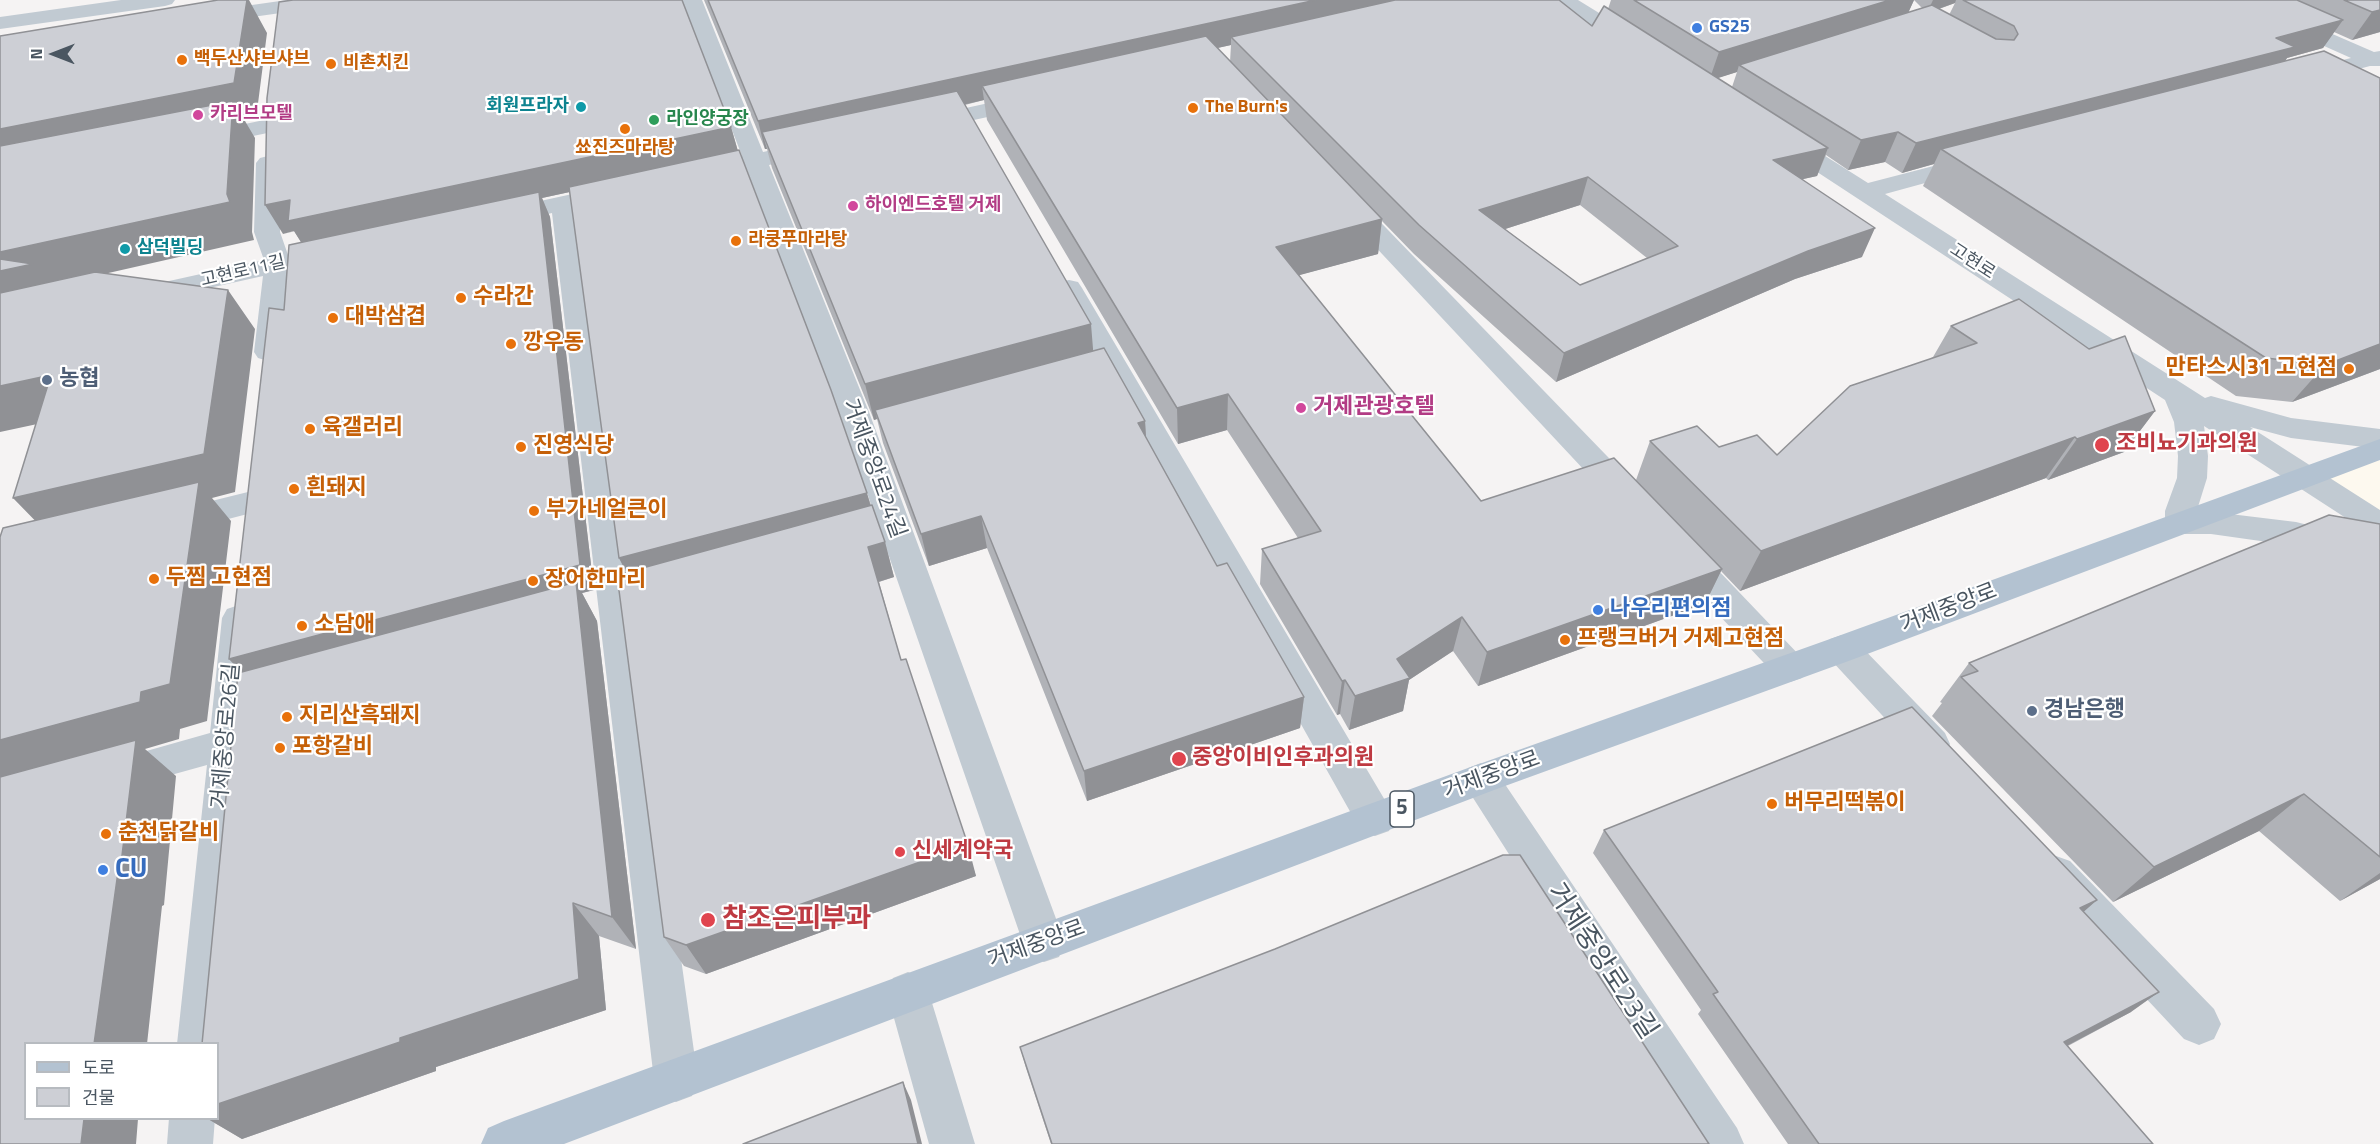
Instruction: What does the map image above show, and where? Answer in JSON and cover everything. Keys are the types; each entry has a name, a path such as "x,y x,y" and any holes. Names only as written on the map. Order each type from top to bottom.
{"main road":[{"name":"거제중앙로","path":"504,1144 1481,779 1842,649 2380,449"}],"street":[{"path":"0,23 165,0"},
{"path":"188,20 282,13 330,0"},
{"name":"거제중앙로24길","path":"692,0 756,161 874,433 893,524 1044,943"},
{"path":"1564,0 1660,61"},
{"path":"2237,0 2377,60"},
{"path":"2289,80 2377,60"},
{"path":"902,129 1053,96"},
{"path":"187,142 270,114 267,232 278,264 265,383"},
{"path":"969,114 987,144"},
{"name":"고현로","path":"1766,129 2302,477 2380,525"},
{"path":"677,178 835,144"},
{"path":"1864,192 1990,158"},
{"path":"1327,182 1641,512"},
{"path":"483,220 631,188"},
{"path":"563,203 676,1080"},
{"name":"고현로11길","path":"116,301 358,247"},
{"path":"1056,266 1102,370 1375,819"},
{"path":"2178,396 2291,428 2380,439"},
{"path":"2178,396 2189,422 2193,456 2192,478 2181,511 2181,522 2211,522 2296,534 2380,555"},
{"path":"149,527 253,490 248,536"},
{"path":"860,533 893,524"},
{"path":"1666,538 1790,668"},
{"name":"거제중앙로26길","path":"199,1042 229,706 242,592"},
{"path":"581,610 648,592"},
{"path":"1842,649 1956,769"},
{"path":"229,706 263,697"},
{"path":"79,784 227,744"},
{"name":"거제중앙로23길","path":"1481,779 1721,1144"},
{"path":"2029,845 2199,1024"},
{"path":"908,993 952,1144"},
{"path":"190,1144 192,1120"}],"shaded area":[{"path":"2380,449 2380,525 2302,477"}],"building":[{"path":"218,0 247,0 234,83 0,129 0,36"},
{"path":"293,0 682,0 731,127 288,221 290,200 265,205 267,98 279,2"},
{"path":"708,0 1316,0 758,121"},
{"path":"1395,0 1559,0 1592,26 1604,6 1828,148 1773,160 1875,228 1808,251 1564,353 1419,225 1231,37","holes":["1588,177 1678,246 1580,285 1479,210"]},
{"path":"1634,0 1890,0 1719,52"},
{"path":"1963,0 2297,0 2343,20 2276,38 2295,47 1916,143 1898,132 1861,140 1739,65 1932,5 1996,39 2014,40 2018,34 2014,26"},
{"path":"2344,0 2380,0 2380,10 2372,12"},
{"path":"1206,36 1382,219 1276,247 1481,501 1614,458 1722,569 1487,652 1462,617 1397,659 1410,678 1355,696 1345,680 1342,681 1262,549 1321,531 1228,394 1177,408 982,86"},
{"path":"2324,51 2380,78 2380,344 2325,365 2266,358 1941,149"},
{"path":"957,91 1091,324 865,384 762,132"},
{"path":"233,101 227,194 230,202 0,252 0,146"},
{"path":"739,150 831,390 867,493 619,558 569,187"},
{"path":"539,192 580,565 229,659 269,308 284,310 289,245"},
{"path":"0,259 33,264 0,271"},
{"path":"95,272 228,290 204,454 13,498 51,375 0,386 0,293"},
{"path":"2019,299 2089,349 2125,336 2155,411 2077,439 2075,437 1761,551 1650,441 1697,426 1719,447 1757,435 1777,455 1850,386 1977,343 1951,326"},
{"path":"1104,348 1145,421 1138,423 1217,566 1227,563 1304,697 1084,771 981,516 921,534 875,410"},
{"path":"199,482 170,684 141,692 140,702 0,740 0,537 3,528"},
{"path":"872,505 885,542 868,547 901,660 906,659 968,845 686,945 664,937 617,575"},
{"path":"2329,515 2380,524 2380,857 2304,794 2154,867 1961,677 1978,671 1969,663"},
{"path":"576,582 612,917 573,903 579,979 400,1038 400,1042 219,1104 219,1042 202,1042 238,673"},
{"path":"1912,707 2097,900 2080,908 2159,992 2064,1042 2153,1144 1819,1144 1713,994 1718,992 1604,830"},
{"path":"136,740 120,872 118,872 94,1042 24,1042 24,1120 84,1120 81,1144 0,1144 0,777"},
{"path":"1503,855 1520,855 1709,1144 1052,1144 1020,1047 1275,949"},
{"path":"903,1082 918,1144 743,1144"}],"place":[{"name":"GS25","path":"1697,28"},
{"name":"백두산샤브샤브","path":"182,60"},
{"name":"비촌치킨","path":"331,64"},
{"name":"회원프라자","path":"581,107"},
{"name":"The Burn's","path":"1193,108"},
{"name":"카리브모텔","path":"198,115"},
{"name":"라인양궁장","path":"654,120"},
{"name":"쑈진즈마라탕","path":"625,129"},
{"name":"하이엔드호텔 거제","path":"853,206"},
{"name":"라쿵푸마라탕","path":"736,241"},
{"name":"삼덕빌딩","path":"125,249"},
{"name":"수라간","path":"461,298"},
{"name":"대박삼겹","path":"333,318"},
{"name":"깡우동","path":"511,344"},
{"name":"만타스시31 고현점","path":"2349,369"},
{"name":"농협","path":"47,380"},
{"name":"거제관광호텔","path":"1301,408"},
{"name":"육갤러리","path":"310,429"},
{"name":"조비뇨기과의원","path":"2102,445"},
{"name":"진영식당","path":"521,447"},
{"name":"흰돼지","path":"294,489"},
{"name":"부가네얼큰이","path":"534,511"},
{"name":"두찜 고현점","path":"154,579"},
{"name":"장어한마리","path":"533,581"},
{"name":"나우리편의점","path":"1598,610"},
{"name":"소담애","path":"302,626"},
{"name":"프랭크버거 거제고현점","path":"1565,640"},
{"name":"경남은행","path":"2032,711"},
{"name":"지리산흑돼지","path":"287,717"},
{"name":"포항갈비","path":"280,748"},
{"name":"중앙이비인후과의원","path":"1179,759"},
{"name":"버무리떡볶이","path":"1772,804"},
{"name":"춘천닭갈비","path":"106,834"},
{"name":"신세계약국","path":"900,852"},
{"name":"CU","path":"103,870"},
{"name":"참조은피부과","path":"708,920"}]}
